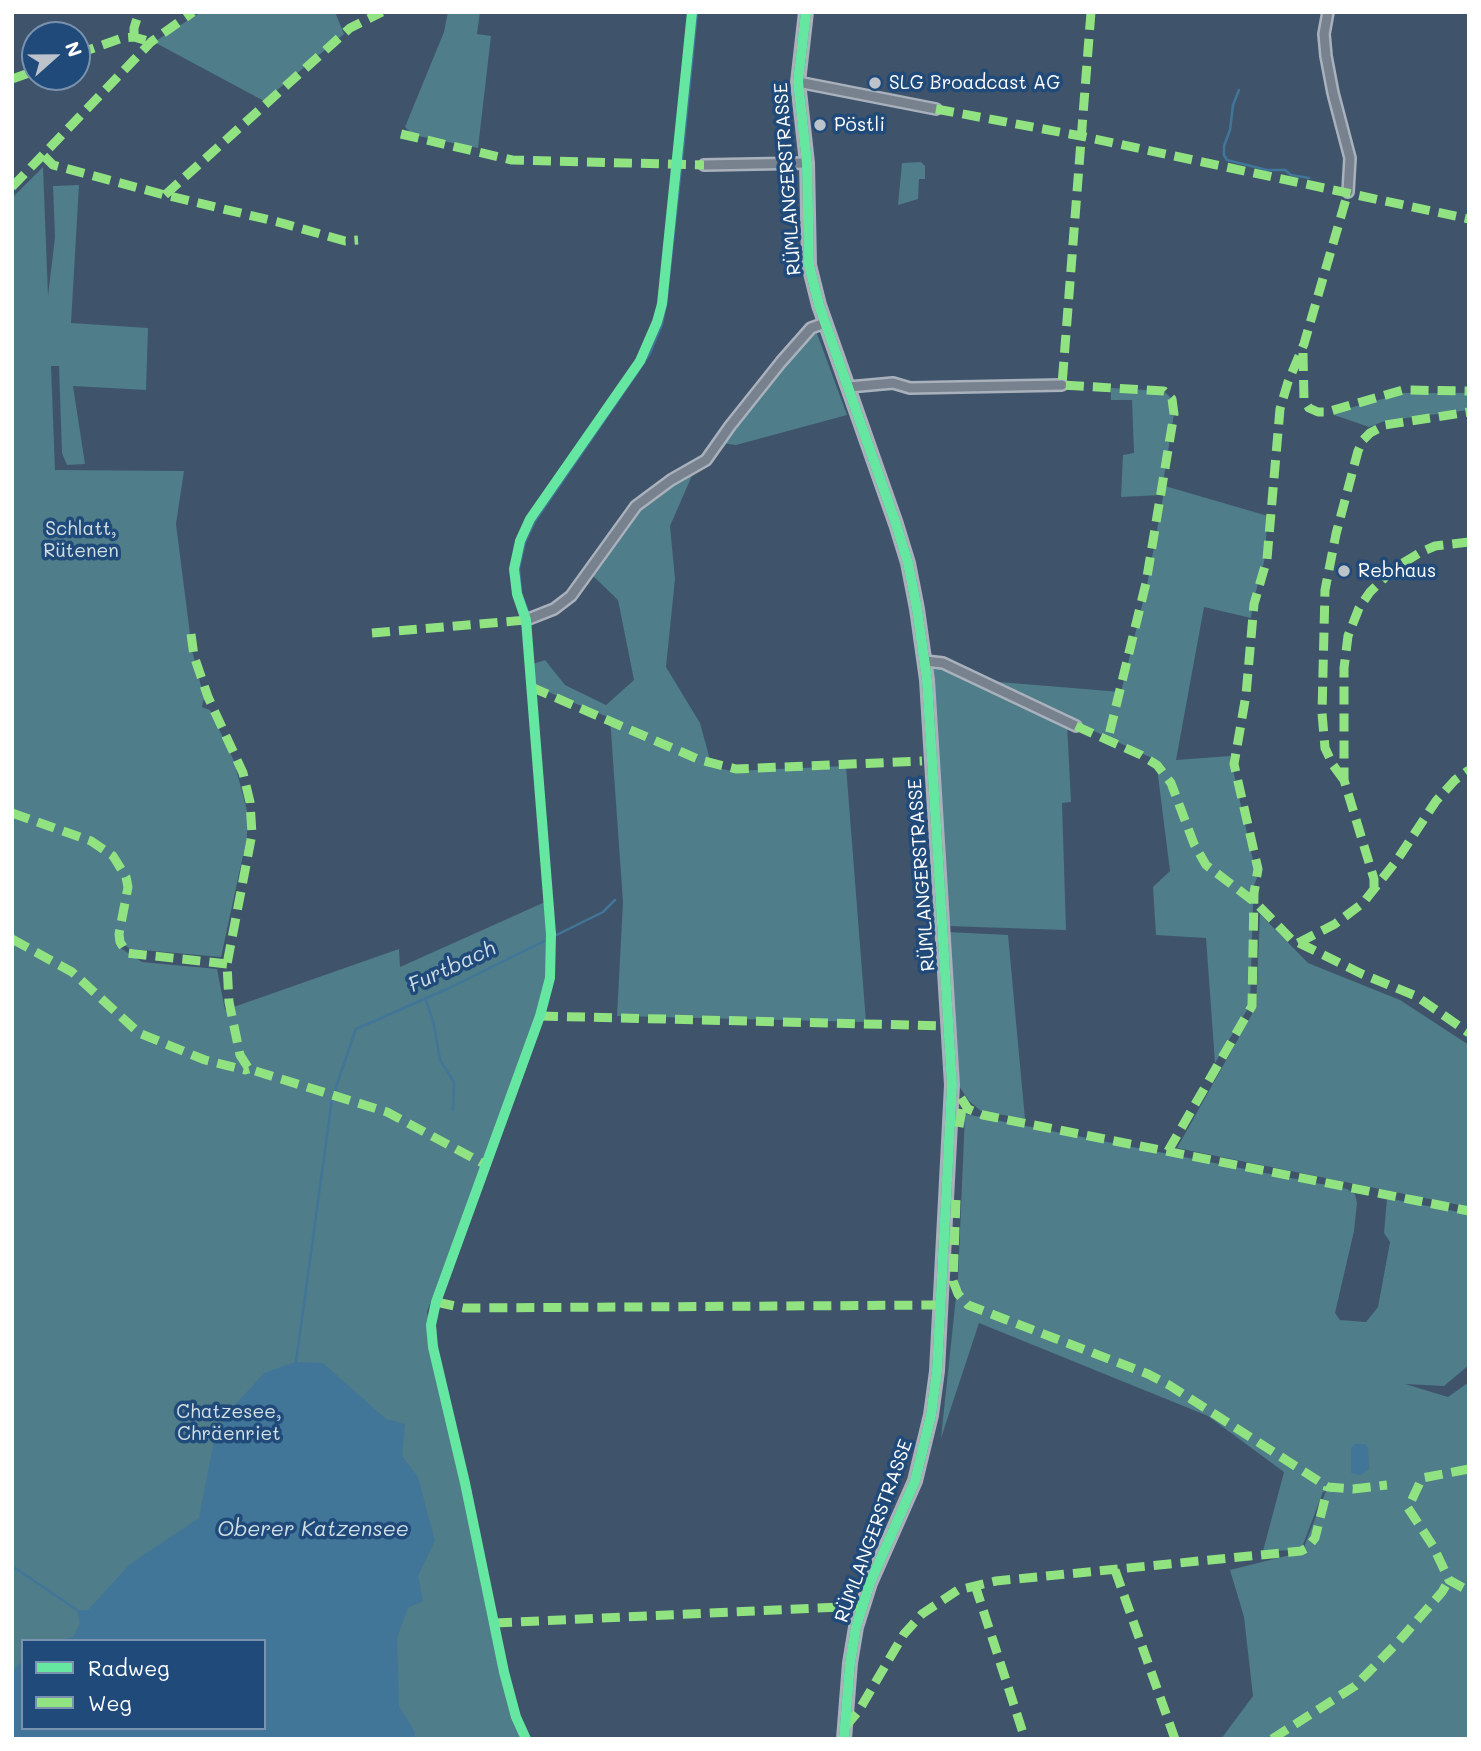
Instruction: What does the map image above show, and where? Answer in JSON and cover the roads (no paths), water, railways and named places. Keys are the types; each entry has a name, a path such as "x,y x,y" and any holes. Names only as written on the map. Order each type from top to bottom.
{"street":[{"name":"RÜMLANGERSTRASSE","path":"806,12 798,82 807,163 809,265 813,289 908,563 925,661 952,1085 937,1371 926,1443 915,1481 870,1583 856,1627 850,1663 844,1739"},
{"path":"1328,12 1324,34 1325,56 1350,158 1348,192"},
{"path":"798,82 936,109"},
{"path":"704,165 807,163"},
{"path":"526,620 554,610 571,596 636,506 671,480 706,460 781,362 811,328 825,323"},
{"path":"849,387 893,383 906,388 1062,385"},
{"path":"925,661 943,663 1076,726"}],"water":[{"name":"Oberer Katzensee","path":"296,1362 323,1363 386,1419 405,1424 402,1456 418,1477 435,1541 418,1576 423,1601 408,1608 397,1638 399,1706 415,1732 414,1739 12,1739 12,1671 21,1663 21,1730 266,1730 266,1639 64,1639 73,1637 80,1624 77,1610 88,1610 130,1564 199,1518 215,1435 235,1405 264,1373"},
{"path":"1355,1444 1365,1444 1368,1448 1369,1469 1361,1475 1351,1473 1351,1448"}],"waterway":[{"name":"Furtbach","path":"682,160 697,12"},
{"path":"1239,90 1224,146 1227,160 1267,170 1285,170 1291,175 1309,178"},
{"name":"Furtbach","path":"528,612 521,593 519,568 525,542 535,521 650,353 662,324 681,168"},
{"name":"Furtbach","path":"335,1090 356,1029 447,989 603,912 615,900"},
{"path":"426,1000 434,1025 440,1060 454,1082 453,1110"},
{"name":"Furtbach","path":"296,1362 332,1099"},
{"path":"12,1566 77,1610"}],"place":[{"name":"SLG Broadcast AG","path":"875,83"},
{"name":"Pöstli","path":"820,125"},
{"name":"Rebhaus","path":"1344,571"}],"park label":[{"name":"Schlatt, Rütenen","path":"81,540"},
{"name":"Chatzesee, Chräenriet","path":"229,1423"}]}
